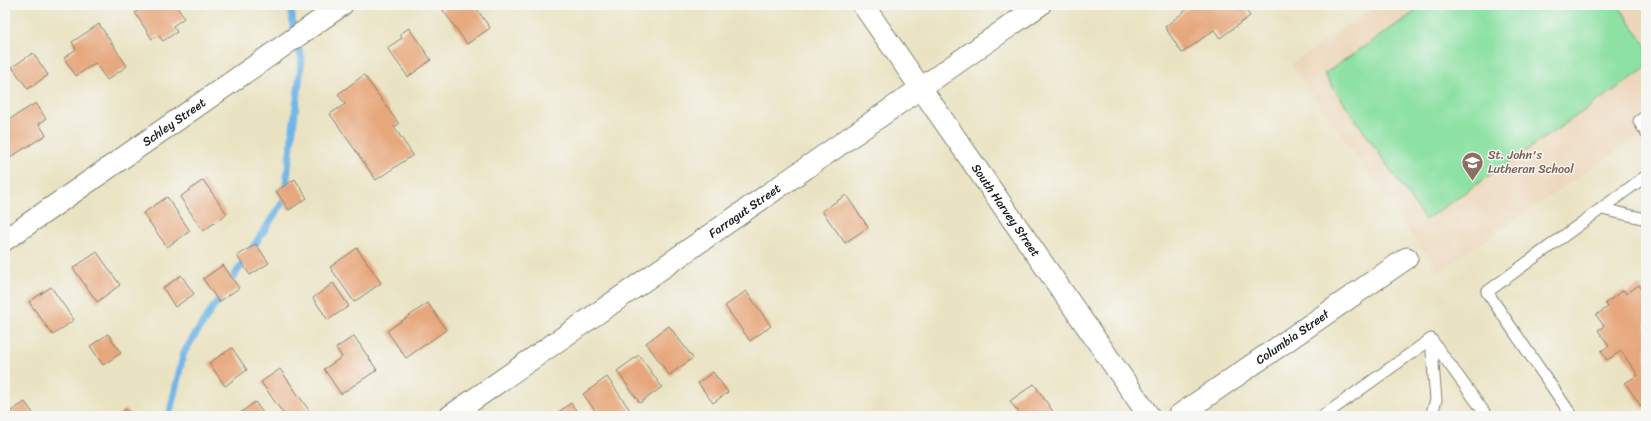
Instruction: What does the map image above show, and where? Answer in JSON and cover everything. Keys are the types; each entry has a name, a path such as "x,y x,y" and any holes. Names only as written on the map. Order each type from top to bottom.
{"street":[{"name":"Schley Street","path":"5,240 342,5"},
{"name":"South Harvey Street","path":"863,5 1149,416"},
{"name":"Farragut Street","path":"450,416 1040,5"},
{"name":"Columbia Street","path":"1178,416 1407,258"}],"lane":[{"path":"1646,116 1639,121 1646,133"},
{"path":"1572,416 1487,292 1646,176"},
{"path":"1602,209 1646,219"},
{"path":"1323,416 1431,339"},
{"path":"1431,339 1436,400 1431,416"},
{"path":"1431,339 1487,416"}],"shaded area":[{"name":"St. John's Lutheran School","path":"1378,5 1646,5 1646,131 1438,272 1291,64"}],"green space":[{"name":"St. John's Lutheran School","path":"1425,5 1618,5 1646,46 1646,68 1425,220 1324,74"}],"building":[{"path":"147,5 176,5 184,18 173,26 177,32 163,41 158,35 152,39 135,13"},
{"path":"451,5 474,5 490,28 467,44 443,10"},
{"path":"1192,5 1242,5 1250,16 1220,38 1214,30 1182,53 1165,27"},
{"path":"99,24 127,66 107,80 95,63 76,76 64,58 76,49 72,42"},
{"path":"409,28 431,60 408,77 387,48 402,38 400,34"},
{"path":"33,53 48,75 28,89 12,67"},
{"path":"364,75 399,124 394,127 413,155 376,180 330,114 345,104 338,94"},
{"path":"36,103 46,119 39,124 46,135 9,158 5,152 5,122"},
{"path":"295,179 307,198 289,210 276,191"},
{"path":"203,180 227,214 203,231 180,197"},
{"path":"846,195 868,227 845,243 822,211"},
{"path":"167,197 190,231 167,247 143,213"},
{"path":"256,244 269,263 250,275 237,256"},
{"path":"357,248 381,283 354,302 330,267"},
{"path":"97,252 120,285 97,302 73,268"},
{"path":"223,265 239,288 219,302 203,279"},
{"path":"181,275 194,294 175,307 163,288"},
{"path":"333,283 349,306 328,320 313,298"},
{"path":"1639,285 1646,295 1646,407 1643,409 1625,383 1638,375 1621,351 1607,360 1601,351 1609,346 1598,330 1604,326 1596,315 1608,307 1605,303 1624,290 1626,294"},
{"path":"51,287 74,320 53,335 29,302"},
{"path":"746,291 771,326 750,341 725,306"},
{"path":"428,303 446,330 406,358 387,331"},
{"path":"669,326 693,358 669,375 646,343"},
{"path":"108,334 121,353 103,365 90,346"},
{"path":"354,336 377,370 341,394 324,369 342,357 336,348"},
{"path":"232,348 247,370 225,386 209,363"},
{"path":"639,355 662,387 640,403 617,371"},
{"path":"280,369 313,416 285,416 261,382"},
{"path":"713,372 728,392 713,403 698,383"},
{"path":"607,377 630,410 621,416 599,416 583,394"},
{"path":"1034,384 1056,416 1021,416 1010,401"},
{"path":"25,402 35,416 8,416 6,414"},
{"path":"255,402 265,416 236,416"},
{"path":"571,403 580,416 553,416"},
{"path":"126,409 132,416 116,416"}],"waterway":[{"path":"169,416 184,352 284,200 302,58 294,38 291,5"}],"place":[{"name":"St. John's Lutheran School","path":"1472,182"}]}
